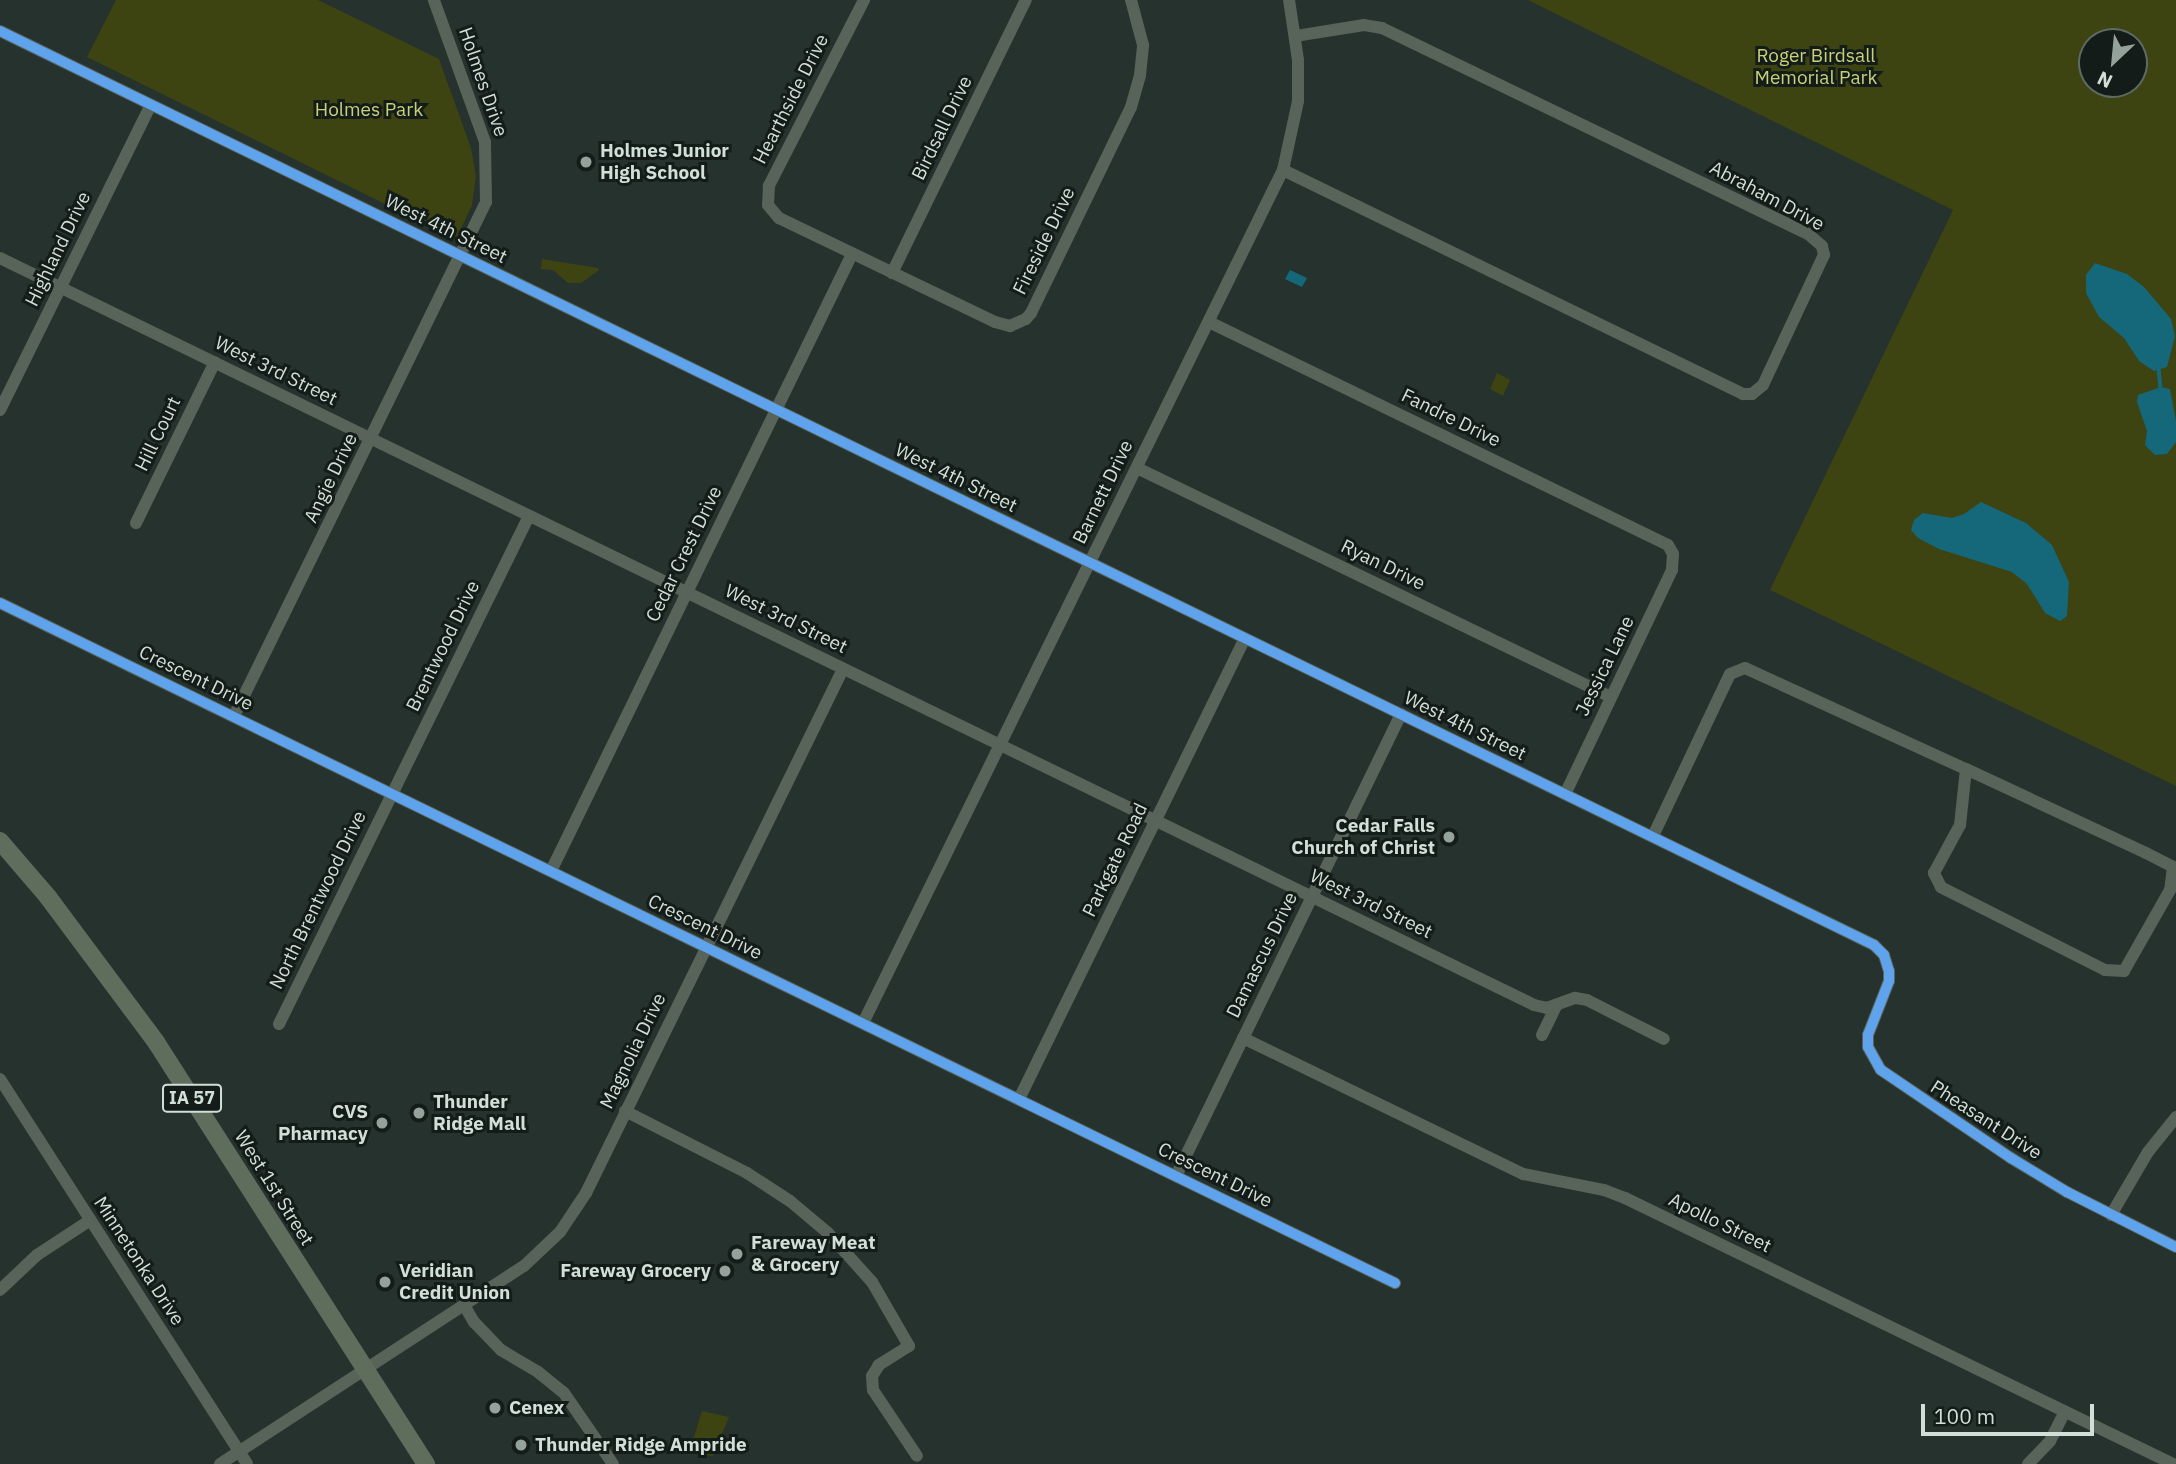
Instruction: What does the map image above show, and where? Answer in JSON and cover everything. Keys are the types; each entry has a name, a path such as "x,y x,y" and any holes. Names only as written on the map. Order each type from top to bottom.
{"main road":[{"name":"West 1st Street","path":"0,841 56,908 156,1042 426,1464"}],"street":[{"name":"Holmes Drive","path":"434,0 485,142 488,158 486,202 462,256"},
{"name":"Hearthside Drive","path":"852,254 779,218 772,212 766,198 769,186 864,0"},
{"name":"Birdsall Drive","path":"892,273 1026,0"},
{"name":"Fireside Drive","path":"852,254 995,322 1010,326 1026,319 1137,90 1143,45 1131,0"},
{"name":"Barnett Drive","path":"863,1023 1283,170 1298,102 1295,36 1289,0"},
{"name":"Abraham Drive","path":"1283,170 1744,394 1752,394 1763,385 1824,255 1822,246 1808,234 1382,28 1364,25 1295,36"},
{"name":"West 4th Street","path":"0,31 1874,945 1889,964"},
{"name":"Highland Drive","path":"0,410 151,105"},
{"name":"Cedar Crest Drive","path":"551,871 852,254"},
{"name":"Angie Drive","path":"234,716 462,256"},
{"name":"West 3rd Street","path":"0,258 1534,1005 1547,1008 1575,998 1587,1000 1664,1039"},
{"name":"Fandre Drive","path":"1209,322 1660,540 1673,554"},
{"name":"Hill Court","path":"136,523 215,362"},
{"name":"Ryan Drive","path":"1137,468 1611,697"},
{"name":"Brentwood Drive","path":"392,794 529,516"},
{"name":"Jessica Lane","path":"1564,794 1672,570 1673,554"},
{"name":"Crescent Drive","path":"0,603 1395,1283"},
{"name":"Parkgate Road","path":"1019,1100 1245,638"},
{"name":"Magnolia Drive","path":"220,1464 524,1266 560,1232 586,1194 843,668"},
{"path":"1653,836 1730,674 1745,668 1966,769 2173,867 2170,890 2124,971 2105,970 1941,887 1934,873 1960,825 1966,769"},
{"name":"Damascus Drive","path":"1176,1176 1401,714"},
{"name":"North Brentwood Drive","path":"279,1024 392,794"},
{"name":"Pheasant Drive","path":"1889,964 1889,981 1868,1035 1868,1047 1881,1070 2011,1158 2111,1215 2176,1247"},
{"path":"1542,1035 1557,1004"},
{"name":"Apollo Street","path":"1243,1038 1523,1174 1586,1186 1626,1198 2173,1464"},
{"name":"Minnetonka Drive","path":"0,1079 247,1464"},
{"path":"625,1111 747,1173 790,1201 828,1233 872,1282 909,1346 879,1365 872,1376 873,1390 917,1456"},
{"path":"2111,1215 2148,1152 2176,1117"},
{"path":"0,1290 37,1255 89,1221"},
{"path":"464,1306 474,1322 501,1350 538,1372 564,1392 613,1464"},
{"path":"2028,1464 2050,1441 2065,1412"}],"green space":[{"name":"Holmes Park","path":"116,0 318,0 439,59 471,148 476,176 472,205 456,239 87,57"},
{"name":"Roger Birdsall Memorial Park","path":"1528,0 2176,0 2176,786 1770,590 1953,210"},
{"path":"542,259 599,270 581,283 568,283 553,270 541,269"},
{"path":"1497,373 1510,380 1503,396 1490,389"},
{"path":"702,1411 729,1417 713,1456 703,1455 692,1443"}],"water":[{"path":"2095,263 2127,274 2144,287 2171,319 2175,336 2167,367 2154,371 2139,361 2124,338 2099,317 2086,293 2086,275"},
{"path":"1290,270 1307,278 1302,287 1285,279"},
{"path":"2161,387 2170,389 2176,421 2176,442 2167,454 2155,455 2145,445 2147,431 2137,402 2138,395"},
{"path":"1981,502 2026,523 2052,545 2069,582 2067,616 2060,621 2045,613 2027,584 2012,572 1939,549 1918,538 1911,530 1914,520 1923,513 1952,518 1964,514"}],"waterway":[{"path":"2159,369 2161,387"}],"cycle path":[{"path":"0,31 1874,945 1884,955 1889,971 1889,981 1868,1035 1868,1047 1881,1070 2011,1158 2067,1192 2176,1247"},
{"path":"0,603 1395,1283"}],"place":[{"name":"Holmes Junior High School","path":"586,162"},
{"name":"Cedar Falls Church of Christ","path":"1449,837"},
{"name":"Thunder Ridge Mall","path":"419,1113"},
{"name":"CVS Pharmacy","path":"382,1123"},
{"name":"Fareway Meat & Grocery","path":"737,1254"},
{"name":"Fareway Grocery","path":"725,1271"},
{"name":"Veridian Credit Union","path":"385,1282"},
{"name":"Cenex","path":"495,1408"},
{"name":"Thunder Ridge Ampride","path":"521,1445"}]}
